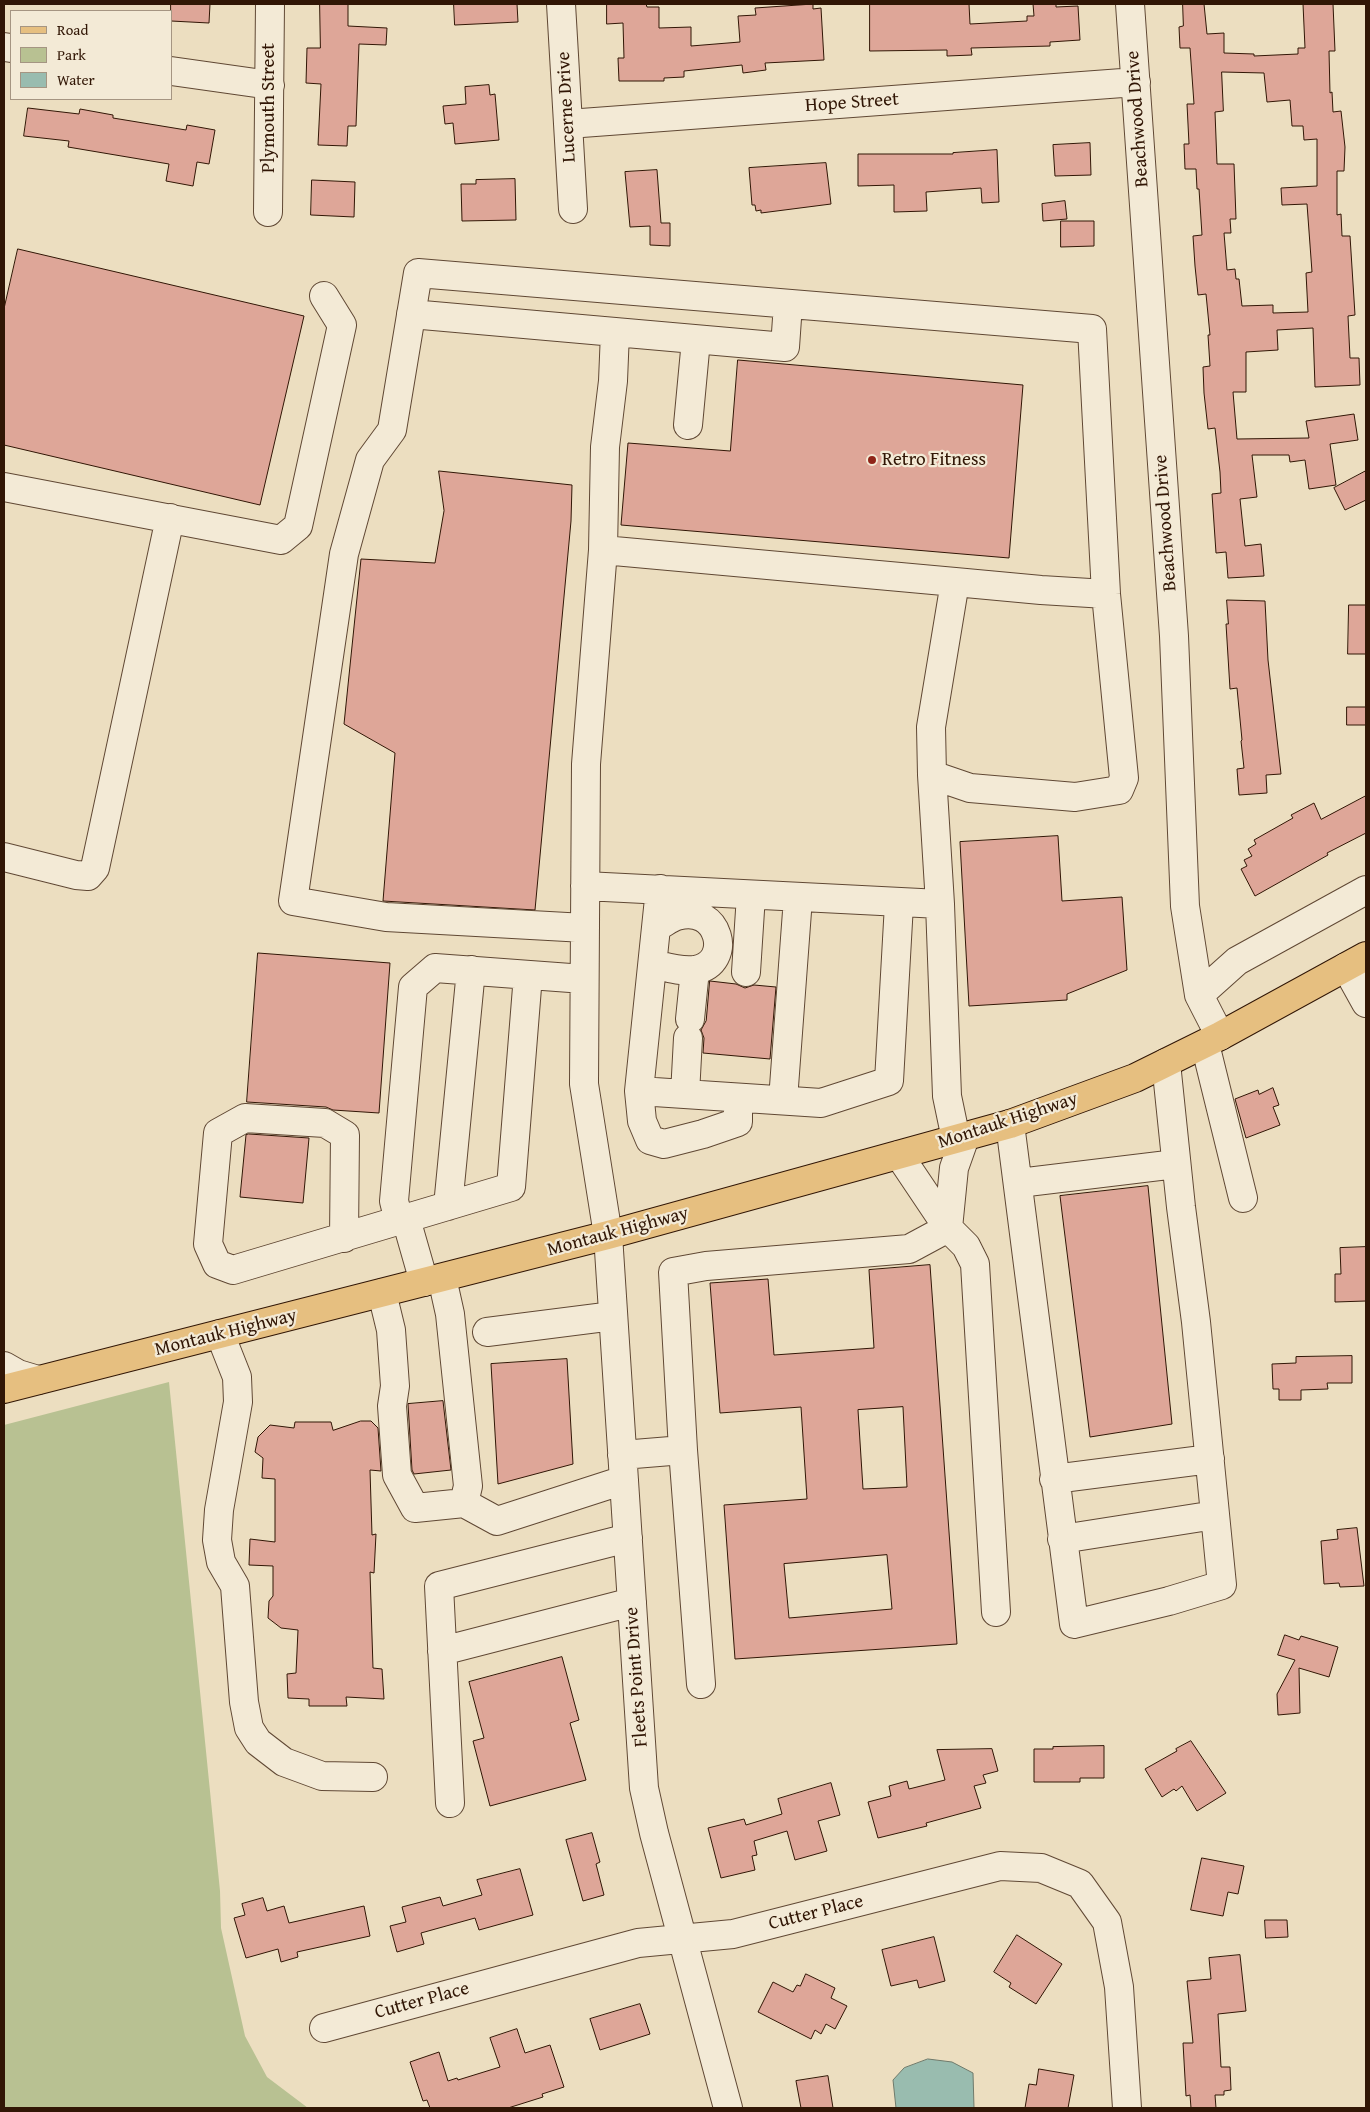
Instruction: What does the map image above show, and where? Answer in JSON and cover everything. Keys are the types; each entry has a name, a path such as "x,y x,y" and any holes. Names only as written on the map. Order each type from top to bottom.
{"main road":[{"name":"Montauk Highway","path":"4,1389 608,1235 1010,1124 1135,1078 1212,1040 1356,961"}],"street":[{"name":"Plymouth Street","path":"268,212 270,4"},
{"name":"Lucerne Drive","path":"561,4 573,209"},
{"name":"Beachwood Drive","path":"1130,4 1174,636 1185,906 1199,995 1212,1040 1243,1198"},
{"path":"172,71 270,85"},
{"name":"Hope Street","path":"568,124 1136,82"},
{"path":"585,928 386,917 293,901 344,554 370,460 392,430 418,272 1092,329 1106,594 1124,778 1119,790 1075,797 970,788 932,775"},
{"path":"4,487 281,540 298,526 342,326 324,296"},
{"path":"411,314 784,347 788,304"},
{"name":"Fleets Point Drive","path":"616,332 613,381 605,447 603,550 586,764 584,1084 608,1235 644,1788 654,1833 728,2108"},
{"path":"688,426 696,340"},
{"path":"4,857 76,875 88,876 95,868 170,518"},
{"path":"603,550 1041,590 1106,594"},
{"path":"948,1228 954,1168 961,1138 947,1096 931,727 955,582"},
{"path":"585,886 899,904 940,904"},
{"path":"660,889 639,1092 642,1121 650,1140 664,1144 703,1134 738,1122 738,1098"},
{"path":"1199,995 1237,961 1366,890"},
{"path":"746,972 751,895"},
{"path":"783,1100 798,898"},
{"path":"639,1092 821,1103 889,1081 899,904"},
{"path":"652,964 680,970 695,970 709,964 714,957 718,943 715,928 708,920 691,915 677,916 656,927"},
{"path":"1356,961 1366,1003"},
{"path":"464,1503 468,1486 450,1314 414,1285 394,1201 413,987 435,968 584,979"},
{"path":"448,1206 471,970"},
{"path":"685,1094 695,970"},
{"path":"344,1238 345,1135 324,1123 245,1118 218,1133 208,1244 217,1264 234,1270 344,1238 448,1206 511,1188 528,975"},
{"path":"1010,1124 1074,1624 1222,1586 1210,1459 1166,1063"},
{"path":"899,1155 948,1228 966,1246 975,1264 996,1612"},
{"path":"1018,1183 1176,1164"},
{"path":"701,1684 683,1450 673,1272 706,1266 909,1249 948,1228"},
{"path":"414,1285 390,1330 395,1386 392,1406 398,1475 415,1508 464,1503 497,1521 623,1467 683,1450"},
{"path":"487,1332 613,1316"},
{"path":"220,1334 237,1376 238,1402 219,1510 217,1540 221,1562 235,1586 244,1702 249,1728 258,1742 284,1762 322,1776 373,1778"},
{"path":"4,1366 38,1380"},
{"path":"1054,1479 1210,1459"},
{"path":"1062,1539 1215,1515"},
{"path":"450,1803 439,1586 628,1538"},
{"path":"442,1651 632,1602"},
{"name":"Cutter Place","path":"324,2028 638,1943 733,1934 1000,1866 1041,1868 1080,1884 1107,1922 1119,1987 1127,2108"}],"green space":[{"path":"169,1382 220,1891 221,1928 245,2036 267,2077 308,2108 4,2108 4,1425"}],"water":[{"path":"928,2059 952,2062 973,2073 974,2108 896,2108 893,2080 904,2068"}],"building":[{"path":"171,4 210,4 209,23 172,21"},
{"path":"320,4 348,4 348,26 387,28 386,45 359,44 356,126 348,126 347,146 318,145 321,84 306,83 307,48 320,48"},
{"path":"454,4 517,4 518,22 455,25"},
{"path":"607,4 646,4 647,7 659,7 659,28 691,27 691,46 740,42 738,16 756,15 755,8 813,4 813,9 821,8 824,60 765,63 766,70 743,73 742,65 684,71 684,77 664,78 664,81 619,81 618,58 624,58 623,23 607,24"},
{"path":"870,4 969,4 970,24 1027,21 1027,16 1034,16 1033,4 1056,4 1056,7 1078,6 1080,40 1050,42 1050,46 971,48 972,55 947,56 947,50 870,51"},
{"path":"1183,4 1204,4 1207,34 1224,33 1224,53 1254,54 1254,56 1298,54 1298,48 1305,48 1303,4 1333,4 1335,51 1329,51 1330,93 1332,92 1333,112 1341,111 1345,147 1344,171 1337,171 1337,215 1341,214 1342,236 1350,236 1355,315 1348,316 1350,358 1359,358 1360,385 1315,387 1313,328 1277,330 1278,350 1246,352 1246,392 1233,392 1237,439 1309,438 1306,421 1354,414 1358,440 1330,444 1336,485 1309,489 1305,460 1290,462 1289,455 1252,455 1257,497 1240,499 1245,546 1261,544 1264,576 1228,578 1226,552 1216,553 1212,494 1221,493 1220,472 1215,428 1208,429 1204,393 1203,367 1210,366 1208,335 1210,335 1206,294 1198,295 1195,266 1193,236 1202,235 1199,189 1197,189 1196,169 1185,169 1184,144 1189,144 1187,104 1194,104 1190,48 1180,48 1179,27 1183,26","holes":["1222,72 1264,73 1267,102 1290,100 1292,126 1303,126 1304,140 1317,139 1317,186 1281,188 1282,205 1307,204 1312,272 1306,273 1308,312 1273,313 1273,305 1242,306 1239,279 1236,279 1235,269 1227,270 1224,233 1231,233 1230,219 1236,219 1234,164 1217,164 1215,112 1223,111"]},
{"path":"489,85 490,95 495,94 499,140 455,144 453,123 445,124 443,106 466,104 465,87"},
{"path":"28,108 79,114 80,109 113,115 113,118 186,130 187,125 215,130 209,164 197,162 193,186 166,181 169,164 68,147 69,141 24,136"},
{"path":"1090,143 1091,175 1055,176 1053,145"},
{"path":"997,150 999,202 982,203 981,188 926,192 927,211 894,212 894,185 858,186 858,154 953,154"},
{"path":"826,163 831,204 761,213 761,210 756,211 755,205 752,205 749,168"},
{"path":"657,170 661,223 670,223 670,246 650,245 650,226 630,227 625,172"},
{"path":"515,179 516,220 462,221 461,184 476,184 476,180"},
{"path":"312,180 355,182 354,217 311,215"},
{"path":"1065,201 1067,219 1043,221 1042,204"},
{"path":"1061,221 1094,221 1094,246 1061,247"},
{"path":"18,249 304,316 260,505 4,445 4,309"},
{"path":"738,360 1023,385 1009,558 621,525 628,443 730,451"},
{"path":"439,471 572,485 571,521 535,910 383,901 395,753 344,724 361,559 435,563 444,511"},
{"path":"1366,471 1366,500 1345,510 1334,488"},
{"path":"1227,600 1265,601 1268,660 1281,774 1266,775 1267,793 1239,795 1237,769 1244,768 1237,688 1230,689 1226,624 1228,624"},
{"path":"1349,605 1366,605 1366,654 1348,654"},
{"path":"1347,707 1366,707 1366,725 1347,725"},
{"path":"1366,796 1366,833 1327,853 1328,855 1255,896 1241,869 1247,866 1244,860 1252,856 1248,849 1256,844 1254,840 1293,818 1291,815 1314,803 1321,819"},
{"path":"1058,836 1062,901 1122,897 1127,970 1067,994 1067,1000 969,1006 960,842"},
{"path":"258,953 390,963 379,1113 333,1110 326,1107 247,1102"},
{"path":"710,981 736,984 745,988 754,985 776,987 770,1059 703,1053 704,1038 701,1030 706,1021"},
{"path":"1273,1088 1279,1105 1273,1107 1280,1125 1246,1138 1235,1099 1258,1090 1259,1094"},
{"path":"246,1135 309,1138 303,1203 240,1197"},
{"path":"1148,1186 1172,1424 1090,1437 1060,1196"},
{"path":"1366,1247 1366,1301 1335,1302 1335,1274 1341,1274 1340,1248"},
{"path":"930,1265 957,1644 735,1659 724,1505 807,1499 801,1407 720,1413 710,1283 768,1279 774,1355 874,1348 869,1270","holes":["903,1407 907,1487 863,1489 858,1410","887,1555 892,1609 789,1618 784,1564"]},
{"path":"1352,1356 1352,1383 1327,1383 1328,1389 1301,1390 1301,1400 1279,1400 1279,1389 1273,1389 1272,1364 1296,1363 1296,1357"},
{"path":"567,1359 573,1464 498,1484 491,1364"},
{"path":"443,1401 451,1470 414,1474 412,1470 408,1404"},
{"path":"361,1421 371,1421 378,1428 381,1471 370,1470 372,1535 376,1534 374,1573 370,1572 373,1668 382,1669 384,1699 346,1697 347,1706 309,1706 309,1699 288,1698 287,1674 296,1673 298,1630 281,1628 268,1618 269,1601 273,1596 273,1566 249,1565 250,1539 275,1542 275,1479 262,1478 263,1458 255,1452 258,1437 270,1425 294,1428 295,1422 331,1422 333,1430"},
{"path":"1357,1528 1364,1586 1340,1587 1339,1583 1324,1584 1321,1541 1338,1539 1337,1530"},
{"path":"1285,1635 1299,1640 1301,1636 1338,1647 1329,1677 1299,1668 1300,1713 1278,1715 1277,1694 1295,1660 1278,1655"},
{"path":"562,1657 579,1720 570,1723 586,1780 490,1806 473,1741 484,1738 469,1682"},
{"path":"1191,1741 1226,1793 1197,1811 1182,1786 1162,1797 1145,1769"},
{"path":"1104,1746 1104,1778 1080,1778 1080,1782 1034,1782 1034,1749"},
{"path":"992,1749 998,1771 983,1775 986,1783 974,1786 981,1808 926,1823 927,1826 878,1838 868,1802 891,1796 889,1786 907,1781 909,1789 945,1780 937,1750"},
{"path":"831,1783 840,1815 818,1821 827,1851 795,1860 787,1831 754,1841 757,1855 752,1856 755,1870 721,1878 708,1828 744,1819 746,1825 782,1814 778,1799"},
{"path":"592,1833 600,1862 596,1864 604,1895 583,1901 566,1840"},
{"path":"1202,1858 1244,1866 1238,1894 1228,1892 1223,1916 1191,1910"},
{"path":"520,1869 533,1915 479,1930 475,1918 421,1933 424,1944 397,1952 390,1926 406,1922 402,1907 440,1897 443,1906 482,1895 477,1880"},
{"path":"263,1898 267,1911 284,1906 289,1923 364,1906 370,1936 297,1952 298,1957 281,1962 278,1949 246,1958 234,1918 245,1915 242,1904"},
{"path":"1265,1920 1287,1920 1288,1937 1266,1938"},
{"path":"1017,1935 1062,1964 1036,2004 1009,1987 1011,1983 994,1972"},
{"path":"934,1937 945,1981 919,1988 917,1980 891,1986 882,1950"},
{"path":"1240,1955 1246,2011 1218,2014 1221,2067 1230,2067 1231,2090 1224,2091 1224,2095 1215,2095 1216,2108 1191,2108 1190,2095 1186,2096 1183,2043 1193,2043 1187,1981 1211,1979 1209,1958"},
{"path":"806,1974 835,1988 831,1998 847,2006 835,2029 826,2024 821,2034 815,2030 811,2039 758,2012 773,1982 793,1992 797,1985 800,1986"},
{"path":"640,2004 650,2034 600,2050 590,2019"},
{"path":"517,2029 525,2053 550,2045 564,2087 542,2094 543,2097 508,2108 430,2108 427,2100 423,2101 410,2062 439,2052 448,2081 457,2078 458,2080 500,2067 490,2038"},
{"path":"1039,2069 1074,2075 1068,2108 1025,2108 1029,2084 1036,2085"},
{"path":"828,2076 833,2108 801,2108 796,2081"}],"place":[{"name":"Retro Fitness","path":"872,460"}]}
